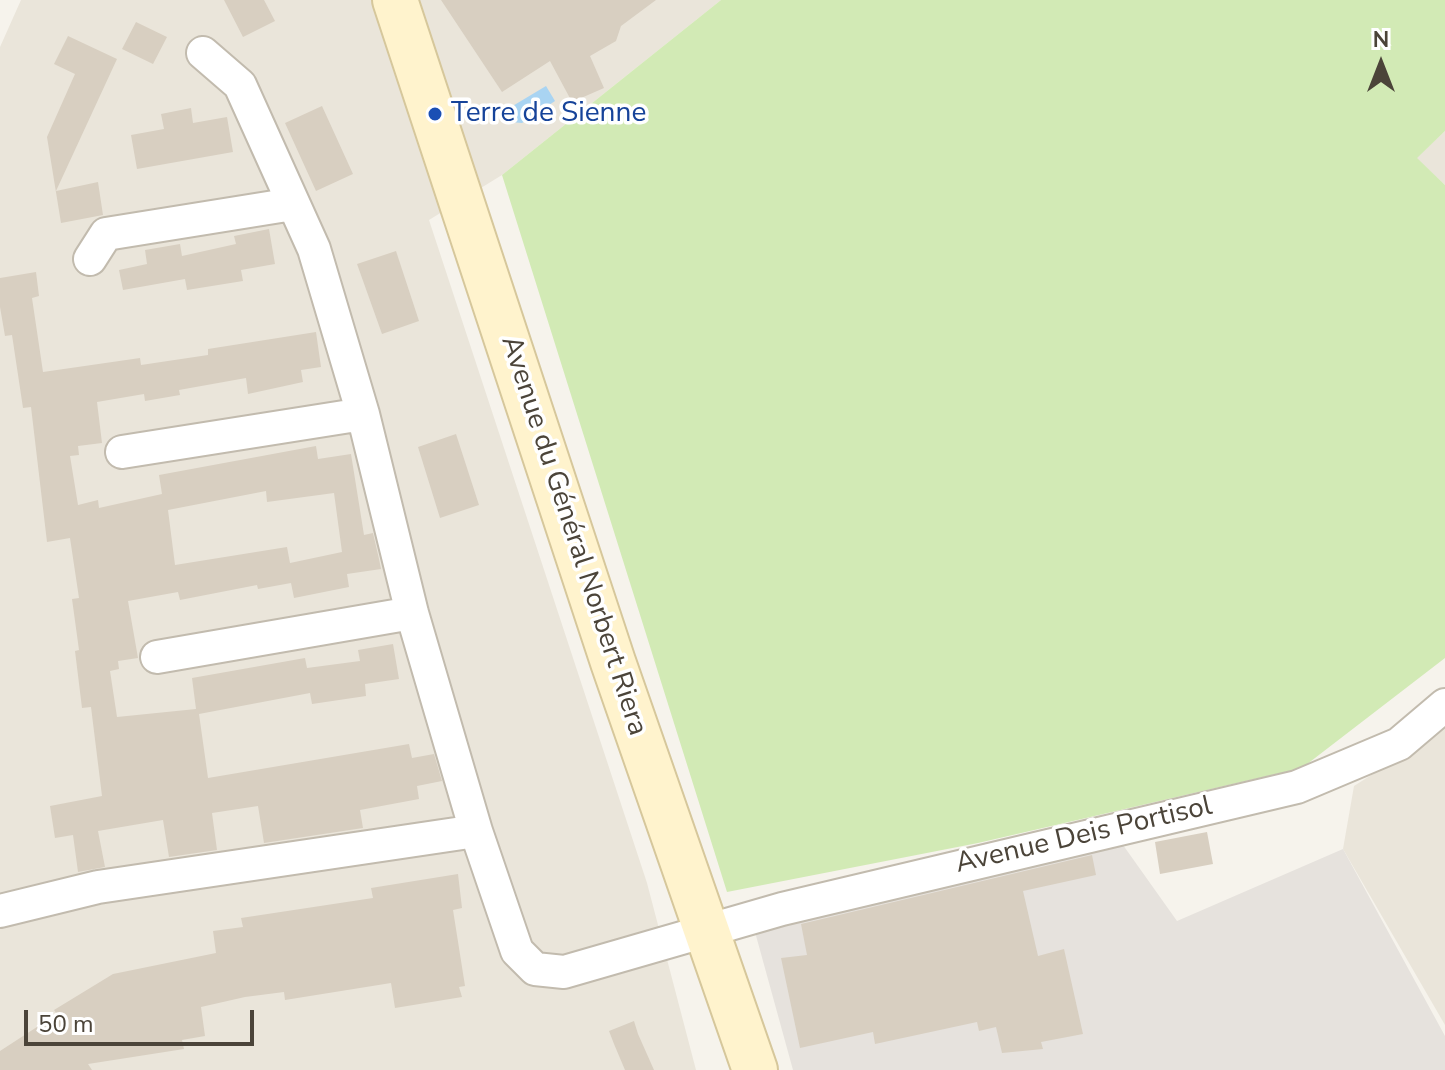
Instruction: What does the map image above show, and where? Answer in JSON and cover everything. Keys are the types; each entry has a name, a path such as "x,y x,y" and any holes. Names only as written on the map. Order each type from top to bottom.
{"main road":[{"name":"Avenue du Général Norbert Riera","path":"400,2 705,930 755,1070"}],"street":[{"path":"0,911 98,887 476,831 412,613 363,414 314,249 240,85 203,53"},
{"path":"90,259 106,234 293,204"},
{"path":"122,452 363,414"},
{"path":"157,657 412,613"},
{"name":"Avenue Deis Portisol","path":"476,831 517,951 535,969 564,972 705,930 1018,851 1297,787 1399,744 1445,705"}],"shaded area":[{"path":"21,0 721,0 502,175 429,220 647,883 696,1070 0,1070 0,47"},
{"path":"1445,131 1445,185 1416,158"},
{"path":"1445,722 1445,1025 1343,849 1354,786 1406,753"},
{"path":"1123,845 1177,921 1343,849 1445,1036 1445,1070 793,1070 755,932"}],"green space":[{"path":"721,0 1445,0 1445,131 1417,158 1445,185 1445,658 1302,768 978,843 727,892 502,175"}],"water":[{"path":"546,86 555,101 522,123 511,122 511,107"}],"building":[{"path":"224,0 264,0 275,21 243,37"},
{"path":"441,0 656,0 621,26 616,41 590,56 604,88 572,102 550,61 502,92"},
{"path":"136,22 167,37 153,64 122,49"},
{"path":"68,36 117,59 56,191 98,182 103,215 61,223 47,137 75,74 54,64"},
{"path":"322,106 353,174 316,191 285,123"},
{"path":"191,108 193,123 227,117 233,152 137,169 131,135 164,129 161,114"},
{"path":"269,229 275,264 241,270 243,281 187,290 185,279 123,290 119,270 147,264 145,250 180,244 182,256 236,244 234,236"},
{"path":"396,251 419,321 382,334 357,264"},
{"path":"36,272 39,296 32,298 43,372 140,358 141,365 208,355 208,349 316,332 321,367 301,370 303,382 248,394 246,378 179,390 180,395 145,401 144,394 97,402 102,443 78,446 79,455 70,456 78,505 98,500 99,508 162,494 159,475 316,446 318,459 351,454 364,535 373,533 381,569 347,574 349,587 294,598 291,583 258,589 257,585 180,600 178,592 128,601 138,658 118,661 119,669 110,671 117,717 196,709 192,678 305,658 307,668 360,661 358,650 393,644 399,679 365,684 366,696 312,704 310,693 199,714 208,778 409,744 412,758 434,754 442,781 417,786 419,799 360,810 363,828 264,843 258,806 212,813 217,850 169,857 163,820 98,831 105,867 78,872 73,835 55,838 50,806 102,796 91,707 82,708 75,651 79,650 72,599 79,598 70,538 47,542 31,407 23,408 12,335 5,336 0,307 0,278","holes":["266,491 267,502 334,493 342,552 290,563 287,547 175,565 168,510"]},
{"path":"456,434 479,505 440,518 418,447"},
{"path":"1207,832 1213,864 1160,874 1155,842"},
{"path":"1092,855 1096,875 1023,891 1038,956 1064,949 1083,1034 1041,1042 1043,1049 1002,1053 996,1027 979,1031 977,1022 875,1044 873,1032 800,1048 781,958 807,955 801,924"},
{"path":"458,874 462,908 453,910 465,986 459,987 462,997 395,1008 391,983 285,1000 284,992 245,997 201,1007 205,1036 182,1040 184,1049 88,1064 92,1070 0,1070 0,1051 57,1014 54,1010 113,974 216,953 213,931 243,927 241,918 373,898 371,888"},
{"path":"634,1021 654,1070 625,1070 614,1044 609,1031"}],"place":[{"name":"Terre de Sienne","path":"435,114"}]}
